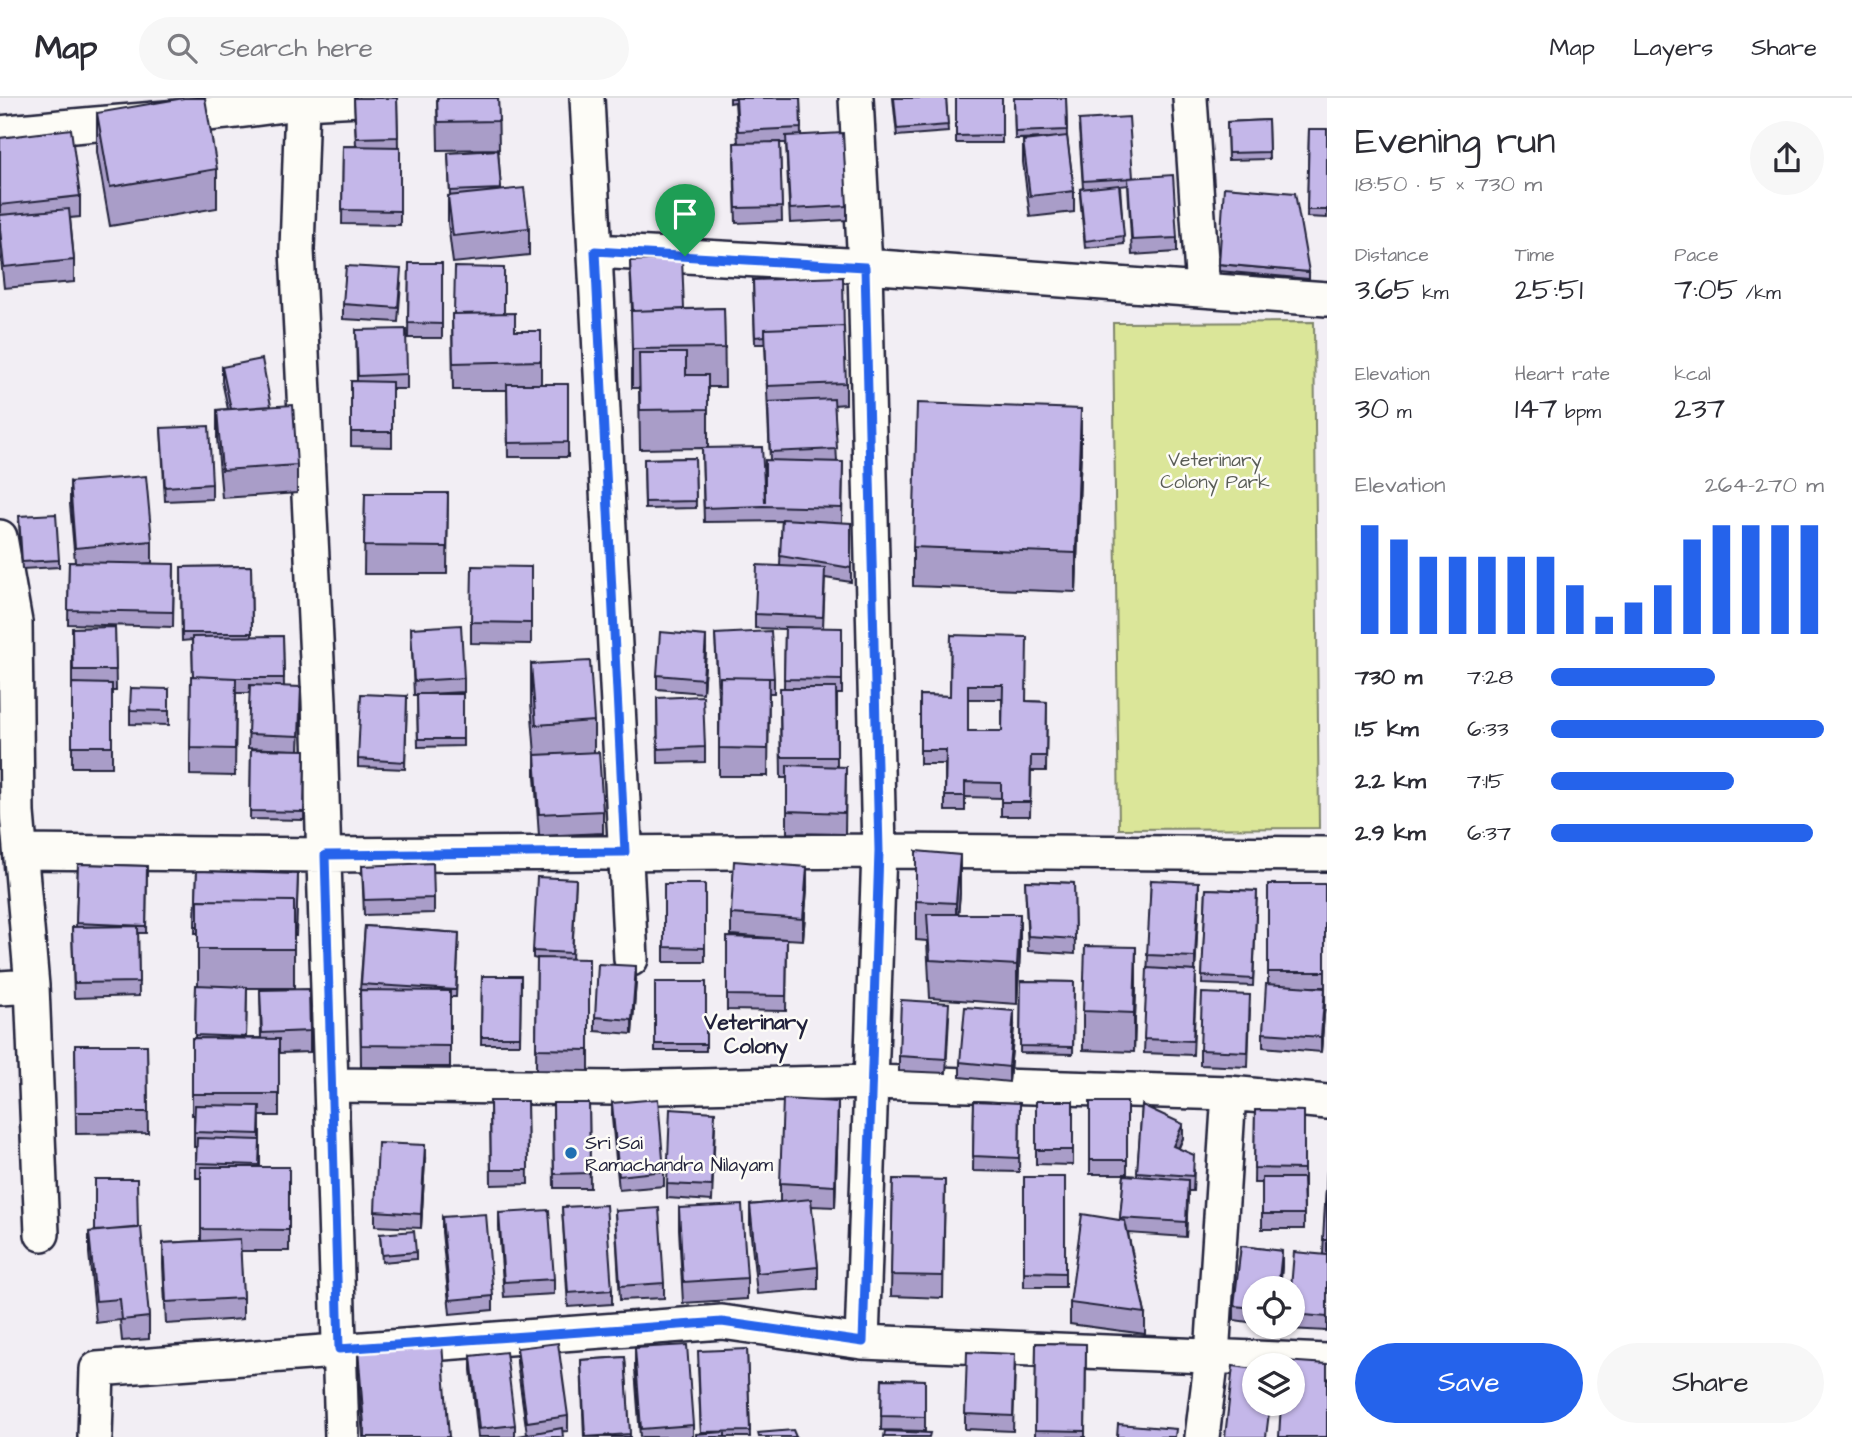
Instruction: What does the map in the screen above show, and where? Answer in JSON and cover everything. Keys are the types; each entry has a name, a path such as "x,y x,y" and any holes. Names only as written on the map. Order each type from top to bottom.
{"street":[{"path":"0,133 245,111 302,102 379,98"},
{"path":"587,98 631,959"},
{"path":"856,98 865,267 879,851 863,1342"},
{"path":"1190,98 1203,290"},
{"path":"302,102 297,250 325,855 342,1437"},
{"path":"595,251 1203,290 1327,301"},
{"path":"0,537 15,622 17,813 21,852 16,987 42,1234"},
{"path":"21,852 325,855 879,851 1327,854"},
{"path":"331,1085 617,1088 872,1082 1229,1093 1327,1102"},
{"path":"1202,1437 1212,1356 1229,1093"},
{"path":"96,1437 97,1369 722,1322 863,1342 1327,1361"}],"green space":[{"name":"Veterinary Colony Park","path":"1314,322 1319,828 1119,829 1113,323"}],"building":[{"path":"184,98 205,98 217,169 110,187 97,113"},
{"path":"354,98 397,98 398,137 356,138"},
{"path":"437,98 498,98 499,121 438,122"},
{"path":"736,98 800,98 801,128 738,131"},
{"path":"894,98 946,98 948,125 897,129"},
{"path":"956,98 1002,98 1002,135 956,136"},
{"path":"1014,98 1066,98 1067,130 1015,132"},
{"path":"1129,117 1133,178 1083,181 1079,120"},
{"path":"1268,120 1269,152 1228,153 1227,122"},
{"path":"71,129 80,196 0,205 0,138"},
{"path":"1309,129 1327,129 1327,210 1307,210"},
{"path":"843,133 847,206 790,209 786,136"},
{"path":"1067,136 1074,191 1030,196 1023,141"},
{"path":"780,142 782,207 736,208 734,143"},
{"path":"343,146 400,147 400,211 342,210"},
{"path":"498,150 501,189 450,191 448,153"},
{"path":"1173,175 1177,238 1132,240 1128,178"},
{"path":"1119,185 1124,236 1085,241 1080,189"},
{"path":"1224,187 1295,193 1309,272 1219,264"},
{"path":"524,188 529,228 453,236 448,196"},
{"path":"69,209 74,260 4,267 0,215"},
{"path":"682,258 684,309 633,311 630,261"},
{"path":"409,263 442,263 442,324 408,323"},
{"path":"346,266 401,269 398,308 343,304"},
{"path":"455,267 504,268 504,313 454,314"},
{"path":"843,277 844,326 765,329 765,336 755,337 753,280"},
{"path":"724,308 725,348 632,349 631,311"},
{"path":"515,313 515,331 541,331 541,361 453,363 452,314"},
{"path":"844,326 846,383 767,386 765,329"},
{"path":"406,329 407,374 358,376 356,330"},
{"path":"639,353 686,353 686,375 708,375 708,409 640,410"},
{"path":"262,359 271,406 231,409 222,367"},
{"path":"351,381 392,382 392,432 351,432"},
{"path":"507,384 568,384 568,442 508,443"},
{"path":"834,399 837,449 770,452 768,402"},
{"path":"917,403 1081,409 1076,553 913,547"},
{"path":"293,405 297,465 222,470 217,410"},
{"path":"209,426 212,484 165,487 161,428"},
{"path":"762,447 765,502 765,460 843,462 842,508 704,508 702,448"},
{"path":"695,458 696,501 645,502 644,459"},
{"path":"146,476 152,541 75,548 70,482"},
{"path":"365,493 448,493 447,547 364,546"},
{"path":"56,514 59,560 22,562 19,516"},
{"path":"782,519 851,523 851,568 780,556"},
{"path":"69,562 174,564 173,612 68,610"},
{"path":"757,565 825,568 823,617 755,614"},
{"path":"251,566 252,633 182,633 181,567"},
{"path":"472,566 531,567 531,623 471,622"},
{"path":"461,625 464,678 414,681 411,628"},
{"path":"115,627 116,670 73,670 72,628"},
{"path":"785,627 842,628 842,680 784,679"},
{"path":"771,631 774,678 720,677 718,682 715,634"},
{"path":"660,632 706,636 703,679 657,675"},
{"path":"951,635 1027,637 1026,701 1047,702 1046,756 1031,756 1030,802 1001,802 1001,783 965,782 965,796 945,796 946,750 920,750 920,695 950,696","holes":["968,685 1003,685 1002,731 968,731"]},
{"path":"283,636 284,678 193,676 192,637"},
{"path":"590,661 594,721 536,725 531,664"},
{"path":"191,676 236,678 235,749 190,748"},
{"path":"720,677 769,678 768,749 719,748"},
{"path":"72,683 112,684 112,746 72,746"},
{"path":"250,685 301,687 299,736 248,734"},
{"path":"131,688 169,689 169,711 130,710"},
{"path":"780,688 836,688 837,757 781,757"},
{"path":"361,694 407,696 405,762 358,759"},
{"path":"417,694 463,694 463,739 418,739"},
{"path":"703,696 705,747 658,749 657,698"},
{"path":"251,749 305,750 304,812 250,811"},
{"path":"599,752 603,811 539,814 535,755"},
{"path":"787,765 846,767 845,813 787,811"},
{"path":"916,851 960,855 956,903 916,901"},
{"path":"734,861 807,867 803,919 731,914"},
{"path":"433,863 434,898 364,900 362,866"},
{"path":"78,864 147,866 146,926 76,923"},
{"path":"197,871 298,874 296,929 294,901 198,900 198,926 195,926"},
{"path":"537,877 576,879 572,953 533,951"},
{"path":"1151,880 1199,882 1195,957 1147,955"},
{"path":"1025,881 1074,883 1075,939 1028,936"},
{"path":"664,884 705,884 705,948 664,947"},
{"path":"1268,884 1325,884 1325,972 1268,972"},
{"path":"1206,889 1257,891 1253,979 1202,976"},
{"path":"198,900 294,901 294,949 198,949"},
{"path":"927,914 1020,914 1017,965 930,960"},
{"path":"138,926 139,982 74,983 72,927"},
{"path":"365,926 459,933 456,990 361,984"},
{"path":"727,937 787,939 786,996 727,995"},
{"path":"1085,946 1136,947 1134,1013 1083,1011"},
{"path":"537,958 589,959 589,1050 536,1049"},
{"path":"598,964 636,966 632,1020 595,1017"},
{"path":"1147,968 1196,971 1193,1041 1144,1039"},
{"path":"482,976 521,976 520,1037 481,1037"},
{"path":"1021,981 1074,982 1073,1047 1020,1046"},
{"path":"655,982 706,982 706,1044 655,1044"},
{"path":"1266,984 1325,988 1321,1037 1263,1033"},
{"path":"196,985 247,987 246,1037 195,1035"},
{"path":"309,989 310,1031 262,1033 260,990"},
{"path":"360,990 450,991 450,1046 361,1045"},
{"path":"1202,993 1250,995 1248,1052 1200,1050"},
{"path":"901,1000 949,1003 946,1059 899,1056"},
{"path":"965,1007 1014,1011 1009,1067 960,1062"},
{"path":"192,1038 279,1039 279,1094 192,1094"},
{"path":"75,1045 147,1045 148,1112 76,1112"},
{"path":"658,1099 664,1171 619,1176 612,1103"},
{"path":"783,1099 838,1102 835,1186 780,1183"},
{"path":"490,1101 527,1101 528,1170 491,1170"},
{"path":"974,1101 1020,1103 1019,1158 973,1156"},
{"path":"1036,1101 1073,1101 1073,1150 1036,1150"},
{"path":"1090,1102 1127,1102 1127,1160 1090,1160"},
{"name":"Sri Sai Ramachandra Nilayam","path":"553,1103 589,1103 590,1173 554,1174"},
{"path":"195,1105 260,1106 259,1134 194,1132"},
{"path":"1142,1105 1183,1124 1173,1146 1194,1155 1193,1176 1137,1172"},
{"path":"670,1109 715,1112 712,1186 667,1184"},
{"path":"1255,1110 1304,1111 1304,1169 1254,1168"},
{"path":"197,1138 260,1140 259,1165 196,1163"},
{"path":"378,1143 425,1145 421,1214 375,1211"},
{"path":"201,1167 289,1167 289,1230 201,1229"},
{"path":"1327,1170 1327,1240 1323,1240"},
{"path":"1124,1175 1188,1180 1186,1222 1120,1218"},
{"path":"1024,1177 1065,1177 1065,1273 1024,1272"},
{"path":"1262,1178 1303,1178 1304,1214 1262,1214"},
{"path":"95,1179 137,1179 138,1228 95,1231"},
{"path":"893,1179 945,1180 943,1276 891,1275"},
{"path":"811,1199 818,1267 757,1273 750,1205"},
{"path":"606,1205 612,1290 568,1293 562,1207"},
{"path":"742,1205 747,1278 683,1282 679,1208"},
{"path":"659,1208 664,1283 620,1286 615,1211"},
{"path":"549,1210 554,1279 504,1282 499,1213"},
{"path":"486,1214 493,1296 450,1300 442,1217"},
{"path":"1082,1214 1125,1221 1145,1313 1070,1303"},
{"path":"141,1227 149,1317 122,1320 120,1299 96,1301 89,1232"},
{"path":"414,1231 416,1252 382,1255 380,1234"},
{"path":"240,1239 243,1298 166,1302 163,1243"},
{"path":"1241,1246 1282,1251 1279,1276 1242,1276 1242,1307 1234,1306"},
{"path":"1294,1252 1327,1255 1327,1317 1305,1315 1305,1276 1292,1276"},
{"path":"442,1343 449,1437 365,1437 358,1349"},
{"path":"558,1343 568,1416 527,1422 517,1348"},
{"path":"1036,1343 1086,1344 1085,1431 1035,1430"},
{"path":"687,1345 693,1425 641,1429 635,1348"},
{"path":"747,1349 750,1431 701,1432 698,1351"},
{"path":"506,1352 515,1425 479,1429 471,1356"},
{"path":"967,1352 1015,1354 1013,1416 965,1414"},
{"path":"625,1357 630,1434 585,1437 581,1360"},
{"path":"1305,1362 1327,1364 1327,1437 1279,1437 1280,1416 1305,1416"},
{"path":"1233,1366 1242,1367 1242,1416 1269,1416 1266,1437 1225,1437"},
{"path":"882,1379 925,1380 925,1417 881,1416"},
{"path":"1118,1424 1176,1429 1175,1437 1117,1437"},
{"path":"562,1428 563,1437 518,1437 518,1436"},
{"path":"793,1430 796,1437 759,1437 758,1433"},
{"path":"885,1431 930,1433 929,1437 884,1437"},
{"path":"725,1432 725,1437 696,1437 696,1434"}],"place":[{"name":"Sri Sai Ramachandra Nilayam","path":"571,1153"}],"district":[{"name":"Veterinary Colony","path":"756,1034"}],"route":[{"path":"595,251 685,256 865,267 879,851 863,1342 722,1322 339,1349 325,855 625,852 595,251"}]}
